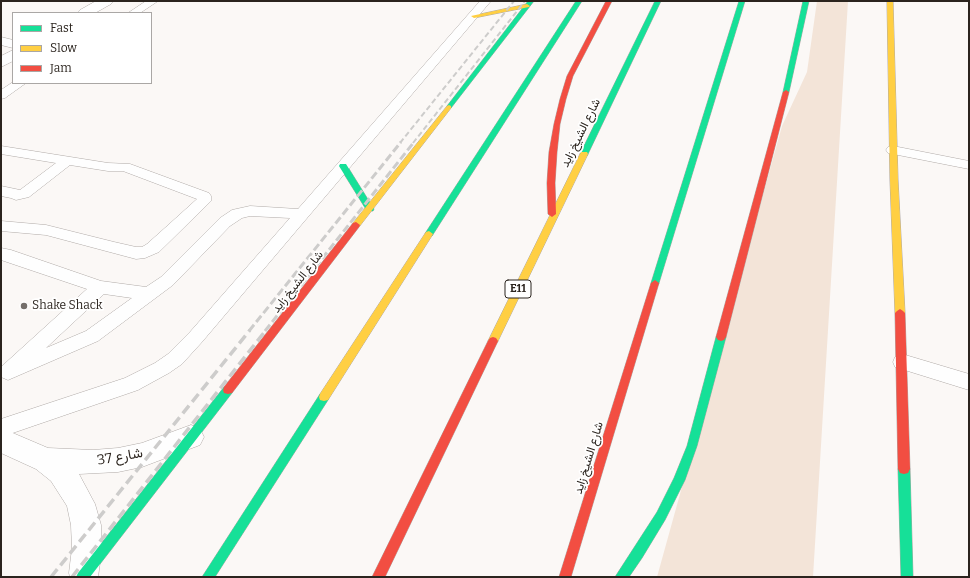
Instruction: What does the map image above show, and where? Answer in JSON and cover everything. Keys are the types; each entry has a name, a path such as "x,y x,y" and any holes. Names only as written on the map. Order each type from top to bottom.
{"main road":[{"path":"208,577 579,1"},
{"path":"552,218 551,183 553,152 557,124 563,99 570,76 609,1"},
{"name":"شارع الشيخ زايد","path":"378,577 658,1"},
{"name":"شارع الشيخ زايد","path":"565,577 742,1"},
{"path":"621,577 638,554 661,516 679,480 692,446 780,118 806,1"},
{"path":"890,1 893,153 902,362 907,577"},
{"path":"474,16 529,4"},
{"name":"شارع الشيخ زايد","path":"83,575 370,210 469,79 529,4"},
{"path":"343,166 370,210"}],"street":[{"path":"87,12 106,1"},
{"path":"1,41 12,44"},
{"path":"1,62 12,56"},
{"name":"شارع 37","path":"46,460 69,462 118,460 161,449 191,437"},
{"name":"شارع 37","path":"1,440 46,460 61,472 72,487 81,504 86,525 87,548 83,575"}],"lane":[{"path":"135,12 153,1"},
{"path":"1,428 131,384 162,368 175,359 191,343 486,1"},
{"path":"1,95 18,84"},
{"path":"1,150 108,167 124,166 204,196 204,201 153,248 145,252 136,253 46,230 1,226"},
{"path":"893,153 969,165"},
{"path":"893,153 969,172"},
{"path":"1,191 16,195 24,194 67,161"},
{"path":"4,372 92,336 167,281 230,218 244,212 261,212 298,219"},
{"path":"1,254 5,254 100,287 149,294"},
{"path":"4,372 100,287"},
{"path":"902,362 969,382"}],"shaded area":[{"path":"817,1 848,1 813,577 657,577 782,126 807,72"}],"railway":[{"path":"400,143 514,1"},
{"path":"413,143 525,1"},
{"path":"249,331 401,142"},
{"path":"265,331 414,142"},
{"path":"51,577 250,330"},
{"path":"72,577 266,330"}],"traffic: fast":[{"path":"449,107 531,1"},
{"path":"429,234 579,1"},
{"path":"584,154 658,1"},
{"path":"655,283 742,1"},
{"path":"786,92 806,1"},
{"path":"343,166 370,209"},
{"path":"621,577 638,554 661,516 679,480 692,446 721,337"},
{"path":"82,577 228,390"},
{"path":"208,577 324,397"},
{"path":"904,469 907,577"}],"traffic: slow":[{"path":"890,1 894,180 900,313"},
{"path":"474,16 527,6"},
{"path":"356,225 449,107"},
{"path":"493,341 584,154"},
{"path":"324,397 429,234"}],"traffic: jam":[{"path":"552,214 551,183 553,152 557,124 563,99 570,76 609,1"},
{"path":"721,337 786,92"},
{"path":"228,390 356,225"},
{"path":"565,577 655,283"},
{"path":"900,313 904,469"},
{"path":"378,577 493,341"}],"place":[{"name":"Shake Shack","path":"24,306"}]}
